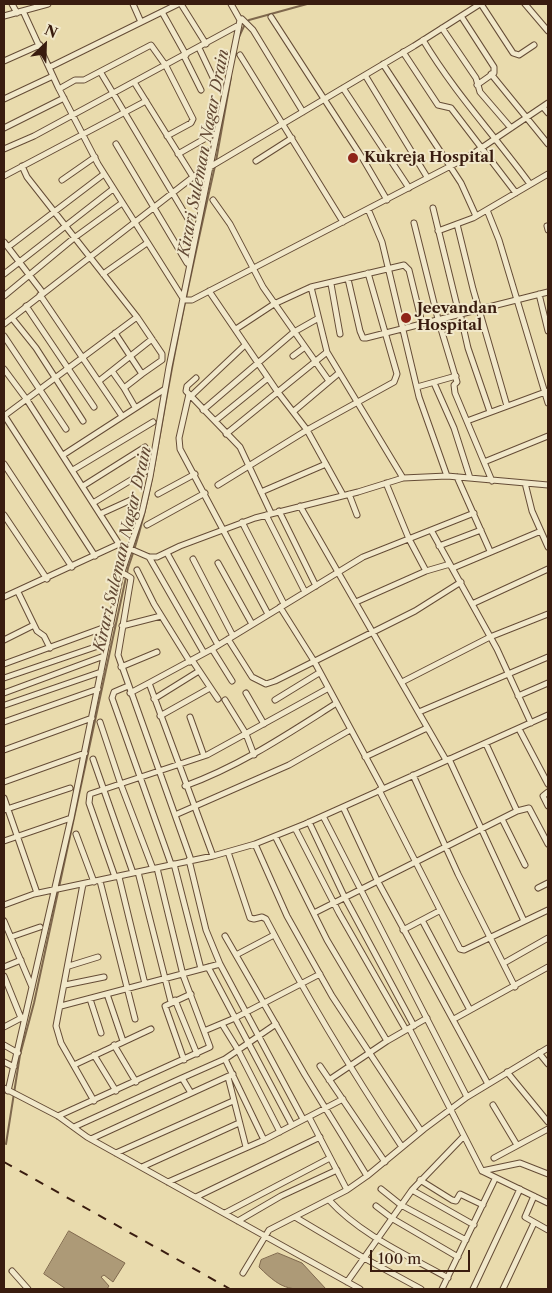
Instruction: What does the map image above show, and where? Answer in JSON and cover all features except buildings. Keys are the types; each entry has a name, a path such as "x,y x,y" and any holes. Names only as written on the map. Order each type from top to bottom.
{"street":[{"path":"12,4 17,13"},
{"path":"4,16 23,12 35,5 48,4"},
{"path":"133,4 141,22"},
{"path":"50,68 180,4 206,44"},
{"path":"231,4 240,20 237,26 185,300 165,389 150,477 134,549 111,625 57,889 24,1017 18,1053 8,1090 58,1116 116,1153 360,1289"},
{"path":"4,324 193,177 481,4 513,53 519,55 534,45"},
{"path":"525,4 547,27"},
{"path":"23,12 95,158 134,223 185,300"},
{"path":"162,12 201,90"},
{"path":"461,16 494,67 491,74 477,85"},
{"path":"271,17 387,200"},
{"path":"245,22 303,112"},
{"path":"4,149 34,136 237,26"},
{"path":"442,28 476,78 480,92 511,128"},
{"path":"423,40 458,94 496,138 530,184"},
{"path":"59,88 101,73 149,44 166,66 193,121 167,136"},
{"path":"4,61 40,45"},
{"path":"199,48 218,88"},
{"path":"403,52 438,105 451,108 516,193"},
{"path":"240,55 343,222"},
{"path":"383,64 461,183 476,216"},
{"path":"101,73 194,229"},
{"path":"491,74 548,144"},
{"path":"364,75 427,177"},
{"path":"4,99 53,76"},
{"path":"134,82 193,177"},
{"path":"343,88 409,188"},
{"path":"4,128 64,98"},
{"path":"4,176 83,136 146,101"},
{"path":"185,300 209,291 450,166 481,148 548,103"},
{"path":"543,107 548,113"},
{"path":"178,154 212,134"},
{"path":"256,161 292,138"},
{"path":"116,144 186,263"},
{"path":"62,180 95,158"},
{"path":"22,166 27,178 137,318 163,358 124,388"},
{"path":"8,247 104,174"},
{"path":"438,230 476,216 548,174"},
{"path":"4,274 64,225 113,189"},
{"path":"213,200 230,224 252,268 274,304 329,381"},
{"path":"4,296 74,238 122,203"},
{"path":"433,208 468,348 490,412"},
{"path":"368,209 382,242 416,387 447,476"},
{"path":"487,210 499,240 548,403"},
{"path":"414,223 438,319 456,376 457,382 454,389 492,481"},
{"path":"457,224 507,406"},
{"path":"4,242 42,294 122,416"},
{"path":"103,274 147,243"},
{"path":"236,330 274,304 310,287 332,284 388,269 407,267 422,323"},
{"path":"218,484 396,379 397,374 368,274"},
{"path":"348,279 363,338 548,292"},
{"path":"332,284 340,334"},
{"path":"310,287 327,352 403,478"},
{"path":"209,291 257,363 307,430 357,515"},
{"path":"538,294 548,331"},
{"path":"26,306 94,407"},
{"path":"12,318 83,421"},
{"path":"95,556 4,415 27,400 82,356 137,318"},
{"path":"203,410 294,332 317,319"},
{"path":"115,333 142,374"},
{"path":"4,336 66,429"},
{"path":"99,381 152,339"},
{"path":"245,345 190,395 178,444 268,614"},
{"path":"293,356 305,346"},
{"path":"226,434 277,391 316,363 327,352"},
{"path":"4,369 27,400 119,544 149,557 167,554 242,522 403,478 447,476 548,485"},
{"path":"112,371 135,407"},
{"path":"294,411 340,373"},
{"path":"416,387 456,376"},
{"path":"196,378 186,388 203,410 240,447 304,592"},
{"path":"215,421 268,378"},
{"path":"434,383 454,428 470,478"},
{"path":"63,455 165,389"},
{"path":"467,421 546,392"},
{"path":"73,470 153,422"},
{"path":"484,462 548,436"},
{"path":"83,486 145,447"},
{"path":"4,464 72,567"},
{"path":"261,492 326,464"},
{"path":"93,503 146,470"},
{"path":"158,494 194,474"},
{"path":"457,477 490,551"},
{"path":"386,483 409,539 426,572"},
{"path":"525,483 532,511 548,547"},
{"path":"146,525 205,493"},
{"path":"100,514 134,499"},
{"path":"300,506 427,728 448,760 524,921"},
{"path":"279,511 316,586"},
{"path":"130,693 212,649 282,605 379,549 474,513"},
{"path":"4,515 47,579"},
{"path":"242,522 282,605 365,757 415,863 460,949 464,950 548,910"},
{"path":"431,530 490,637 530,723"},
{"path":"439,546 481,530"},
{"path":"356,602 426,572 451,566 541,531"},
{"path":"4,597 47,579 119,544"},
{"path":"167,554 218,645"},
{"path":"149,557 204,653"},
{"path":"194,560 252,677 266,684 373,633 415,611 461,582"},
{"path":"218,563 252,624"},
{"path":"472,604 548,569"},
{"path":"137,570 162,616 218,700"},
{"path":"125,574 130,582 117,651 130,693 190,860 206,930 220,964 303,1119"},
{"path":"18,592 34,625 38,632 44,636 50,648"},
{"path":"402,682 490,637 548,614"},
{"path":"122,626 162,616"},
{"path":"4,640 34,625"},
{"path":"4,664 111,625"},
{"path":"4,678 107,643"},
{"path":"212,649 232,681"},
{"path":"121,667 157,652"},
{"path":"4,693 104,656"},
{"path":"419,712 548,657"},
{"path":"154,699 199,671"},
{"path":"5,705 101,672"},
{"path":"275,700 319,673"},
{"path":"518,696 548,683"},
{"path":"149,684 177,765 213,856"},
{"path":"128,686 114,692 112,698 172,864 201,969"},
{"path":"160,716 210,688"},
{"path":"4,722 98,689"},
{"path":"146,984 117,877 88,798 90,794 204,756 327,689"},
{"path":"246,693 264,724"},
{"path":"225,700 246,734 254,755"},
{"path":"185,786 213,776 254,755 335,704"},
{"path":"4,905 37,893 213,856 254,844 323,816 548,715"},
{"path":"190,717 204,756"},
{"path":"4,750 92,718"},
{"path":"58,1116 210,1047 183,975 155,868 121,785 100,722"},
{"path":"365,757 427,728"},
{"path":"519,728 548,784"},
{"path":"175,815 289,765 350,730"},
{"path":"486,744 518,812"},
{"path":"4,782 85,753"},
{"path":"93,759 102,790 135,873 164,980 197,1054"},
{"path":"413,775 445,848 515,987"},
{"path":"6,810 70,788"},
{"path":"548,792 543,796 548,806"},
{"path":"4,798 6,810 37,893"},
{"path":"343,807 403,930 454,1019 488,1084"},
{"path":"314,914 525,807 529,808 548,844"},
{"path":"323,816 467,1097"},
{"path":"4,841 71,818"},
{"path":"502,820 526,865"},
{"path":"309,822 482,1171 495,1179 548,1203"},
{"path":"295,828 334,904 410,1028"},
{"path":"76,834 94,882"},
{"path":"275,836 327,940 387,1041"},
{"path":"254,844 287,916 320,974 368,1052 421,1131"},
{"path":"228,852 250,918 254,920 264,917 300,985 349,1067 402,1147"},
{"path":"100,881 135,1018"},
{"path":"538,888 548,883"},
{"path":"83,884 56,1026 57,1034 94,1101"},
{"path":"403,930 439,911"},
{"path":"422,920 470,1010"},
{"path":"4,921 32,988"},
{"path":"10,937 40,927"},
{"path":"236,955 274,935"},
{"path":"225,936 326,1110 368,1176"},
{"path":"504,964 548,938"},
{"path":"68,966 98,957"},
{"path":"4,966 21,960"},
{"path":"61,1006 220,964"},
{"path":"208,967 292,1125"},
{"path":"454,1019 515,987 548,967"},
{"path":"204,1031 264,1004 320,974"},
{"path":"4,976 24,1017"},
{"path":"65,985 104,977"},
{"path":"107,994 123,1041"},
{"path":"184,1060 166,1005 191,994"},
{"path":"90,999 101,1034"},
{"path":"4,1027 24,1017"},
{"path":"329,1080 368,1052 427,1018"},
{"path":"222,1024 238,1050 280,1132"},
{"path":"74,1127 225,1059 276,1024"},
{"path":"74,1065 152,1029"},
{"path":"4,1045 18,1053"},
{"path":"114,1045 136,1082"},
{"path":"243,1273 273,1228 347,1190 368,1176 450,1109 548,1048"},
{"path":"540,1053 548,1064"},
{"path":"94,1055 116,1091"},
{"path":"225,1059 230,1076 233,1101 246,1147"},
{"path":"4,1062 14,1067"},
{"path":"320,1066 385,1162"},
{"path":"507,1072 548,1122"},
{"path":"91,1138 230,1076"},
{"path":"230,1076 264,1140"},
{"path":"182,1078 191,1093"},
{"path":"168,1182 264,1140 303,1119 326,1110 343,1099"},
{"path":"116,1153 233,1101"},
{"path":"493,1105 517,1146"},
{"path":"309,1117 347,1190"},
{"path":"142,1167 239,1123"},
{"path":"494,1158 548,1129"},
{"path":"347,1282 420,1180 464,1136"},
{"path":"196,1197 320,1137"},
{"path":"225,1213 330,1158"},
{"path":"482,1171 520,1163 548,1174"},
{"path":"238,1221 281,1196 337,1170"},
{"path":"442,1289 495,1179"},
{"path":"420,1180 452,1200 456,1200 460,1194 483,1205"},
{"path":"381,1189 401,1205 466,1240"},
{"path":"473,1289 520,1189"},
{"path":"412,1190 474,1225"},
{"path":"534,1196 525,1217 548,1230"},
{"path":"329,1200 348,1218 378,1239 448,1278"},
{"path":"376,1206 392,1219 458,1257"},
{"path":"295,1217 421,1289"},
{"path":"503,1289 534,1223"},
{"path":"12,1271 28,1289"}],"shaded area":[{"path":"69,1231 125,1263 113,1282 104,1275 101,1277 109,1286 107,1289 66,1289 44,1274"},
{"path":"278,1253 302,1263 326,1289 289,1288 275,1281 259,1267 261,1260"}],"waterway":[{"name":"Kirari Suleman Nagar Drain","path":"238,39 249,20 307,4"},
{"name":"Kirari Suleman Nagar Drain","path":"216,161 231,77"},
{"name":"Kirari Suleman Nagar Drain","path":"6,1144 20,1055 34,1003 128,568 148,498 180,325 215,166"}],"railway":[{"path":"4,1162 230,1289"}],"place":[{"name":"Kukreja Hospital","path":"353,158"},
{"name":"Jeevandan Hospital","path":"406,318"}]}
